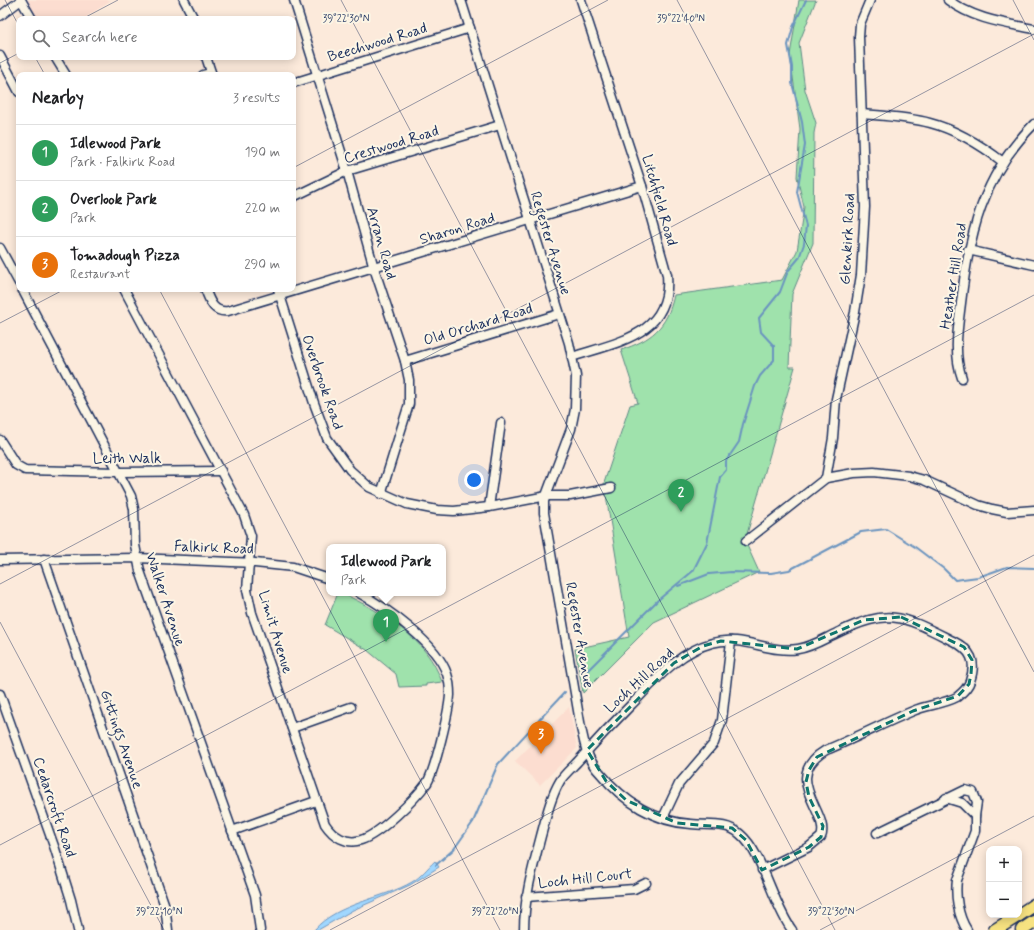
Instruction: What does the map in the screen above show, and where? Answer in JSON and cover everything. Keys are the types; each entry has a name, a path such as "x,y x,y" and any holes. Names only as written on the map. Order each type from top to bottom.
{"main road":[{"path":"1022,913 1034,905"},
{"path":"995,930 1014,918"},
{"path":"1022,930 1034,922"}],"street":[{"path":"0,16 21,0 30,16"},
{"path":"184,0 192,16"},
{"name":"Arran Road","path":"294,0 347,171 374,268 405,361 408,380 408,404 381,494"},
{"name":"Regester Avenue","path":"461,0 559,314 576,376 575,409 571,429 544,501 544,514 581,728 588,756 613,789 626,800 677,823 718,825 732,828 746,840 790,929"},
{"name":"Litchfield Road","path":"572,357 624,340 644,331 659,316 668,290 667,275 642,186 581,0"},
{"name":"Glenkirk Road","path":"826,478 833,438 836,399 855,312 860,276 865,207 859,37 860,24 870,0"},
{"path":"948,0 969,14 1034,29"},
{"name":"Beechwood Road","path":"296,81 470,28"},
{"path":"0,56 16,86"},
{"path":"57,60 64,72"},
{"path":"206,60 208,72"},
{"path":"862,114 905,118 946,128 976,144 1003,162"},
{"name":"Heather Hill Road","path":"962,378 956,356 957,342 968,250 975,222 982,203 1003,162 1034,124"},
{"name":"Crestwood Road","path":"296,196 347,171 500,125"},
{"name":"Sharon Road","path":"296,288 374,268 642,186"},
{"path":"0,248 16,277"},
{"path":"968,250 1034,265"},
{"name":"Walker Avenue","path":"24,292 126,485 134,509 134,534 140,571 257,902 260,930"},
{"name":"Limit Avenue","path":"126,292 221,470 249,528 251,536 247,590 252,613 325,824 329,830 342,839 357,841 367,838 391,819 406,806 427,782 432,769 450,693 445,669 430,647 386,610 364,596"},
{"name":"Sharon Road","path":"206,292 213,306 221,311 228,310 279,292"},
{"name":"Overbrook Road","path":"279,292 314,403 327,438 339,456 359,480 381,494 407,504 437,510 454,511 489,507 547,496 570,496 611,488"},
{"name":"Old Orchard Road","path":"405,361 559,314"},
{"path":"489,507 501,423"},
{"name":"Leith Walk","path":"0,440 16,465 25,470 119,472 221,470"},
{"path":"746,541 826,478 874,472 909,476 924,480 978,505 992,509 1006,512 1034,510"},
{"name":"Falkirk Road","path":"0,560 137,558 249,562 293,567 326,577"},
{"name":"Gittings Avenue","path":"44,559 165,906 168,930"},
{"name":"Loch Hill Road","path":"524,930 526,897 546,816 560,780 587,750 674,663 703,646 713,643 731,641 752,642 784,650 797,649 811,645 864,620 893,616 915,621 957,643 968,651 972,660 970,680 958,696 913,711 826,750 817,757 809,770 806,782 809,797 823,826 821,837 809,847 762,870"},
{"path":"663,818 679,784 710,749 720,729 731,641"},
{"name":"Cedarcroft Road","path":"0,694 57,857 71,900 78,930"},
{"path":"292,728 351,707"},
{"path":"877,833 946,798 965,790 973,792 977,798 975,831 957,880 956,888 960,913 967,930"},
{"path":"946,798 962,804 975,816"},
{"path":"232,831 316,801"},
{"name":"Loch Hill Court","path":"526,897 634,889 646,883"}],"highlighted area":[{"path":"901,617 964,647 972,660 971,674 969,684 958,696 913,711 817,757 809,770 806,782 809,797 823,826 821,837 809,847 762,870 746,840 732,828 677,823 626,800 606,781 587,750 674,663 703,646 721,641 797,649 864,620"}],"shaded area":[{"path":"27,0 111,0 88,16 36,16"},
{"path":"569,707 577,748 540,785 515,761"}],"green space":[{"path":"799,0 816,0 799,43 805,90 816,123 814,133 813,243 792,294 789,367 795,367 745,541 759,572 654,622 583,693 575,649 629,637 604,483 630,405 638,403 621,350 641,342 656,331 667,316 674,295 782,280 797,251 804,207 797,177 800,129 790,55"},
{"path":"337,596 348,596 373,609 402,628 426,652 435,666 442,682 426,684 426,686 399,687 396,674 367,650 325,625"}],"water":[{"path":"435,861 439,867 410,885 353,910 318,930 314,930 324,921 347,907 388,893 416,880"}],"waterway":[{"path":"582,676 658,600 693,571 707,543 720,477 726,470 726,461 739,442 755,386 760,376 774,360 774,346 761,332 759,318 780,292 788,271 799,258 804,244 806,226 797,192 805,145 802,122 792,83 792,67 788,45 793,27 806,0"},
{"path":"678,586 709,574 731,572 771,573 789,570 861,532 886,529 915,547 944,569 955,580 978,577 1007,567 1034,568"},
{"path":"436,865 454,849 473,822 498,764 565,692"}],"place":[{"name":"Overlook Park","path":"681,512"},
{"name":"Idlewood Park","path":"386,642"},
{"name":"Tomadough Pizza","path":"541,754"}]}
